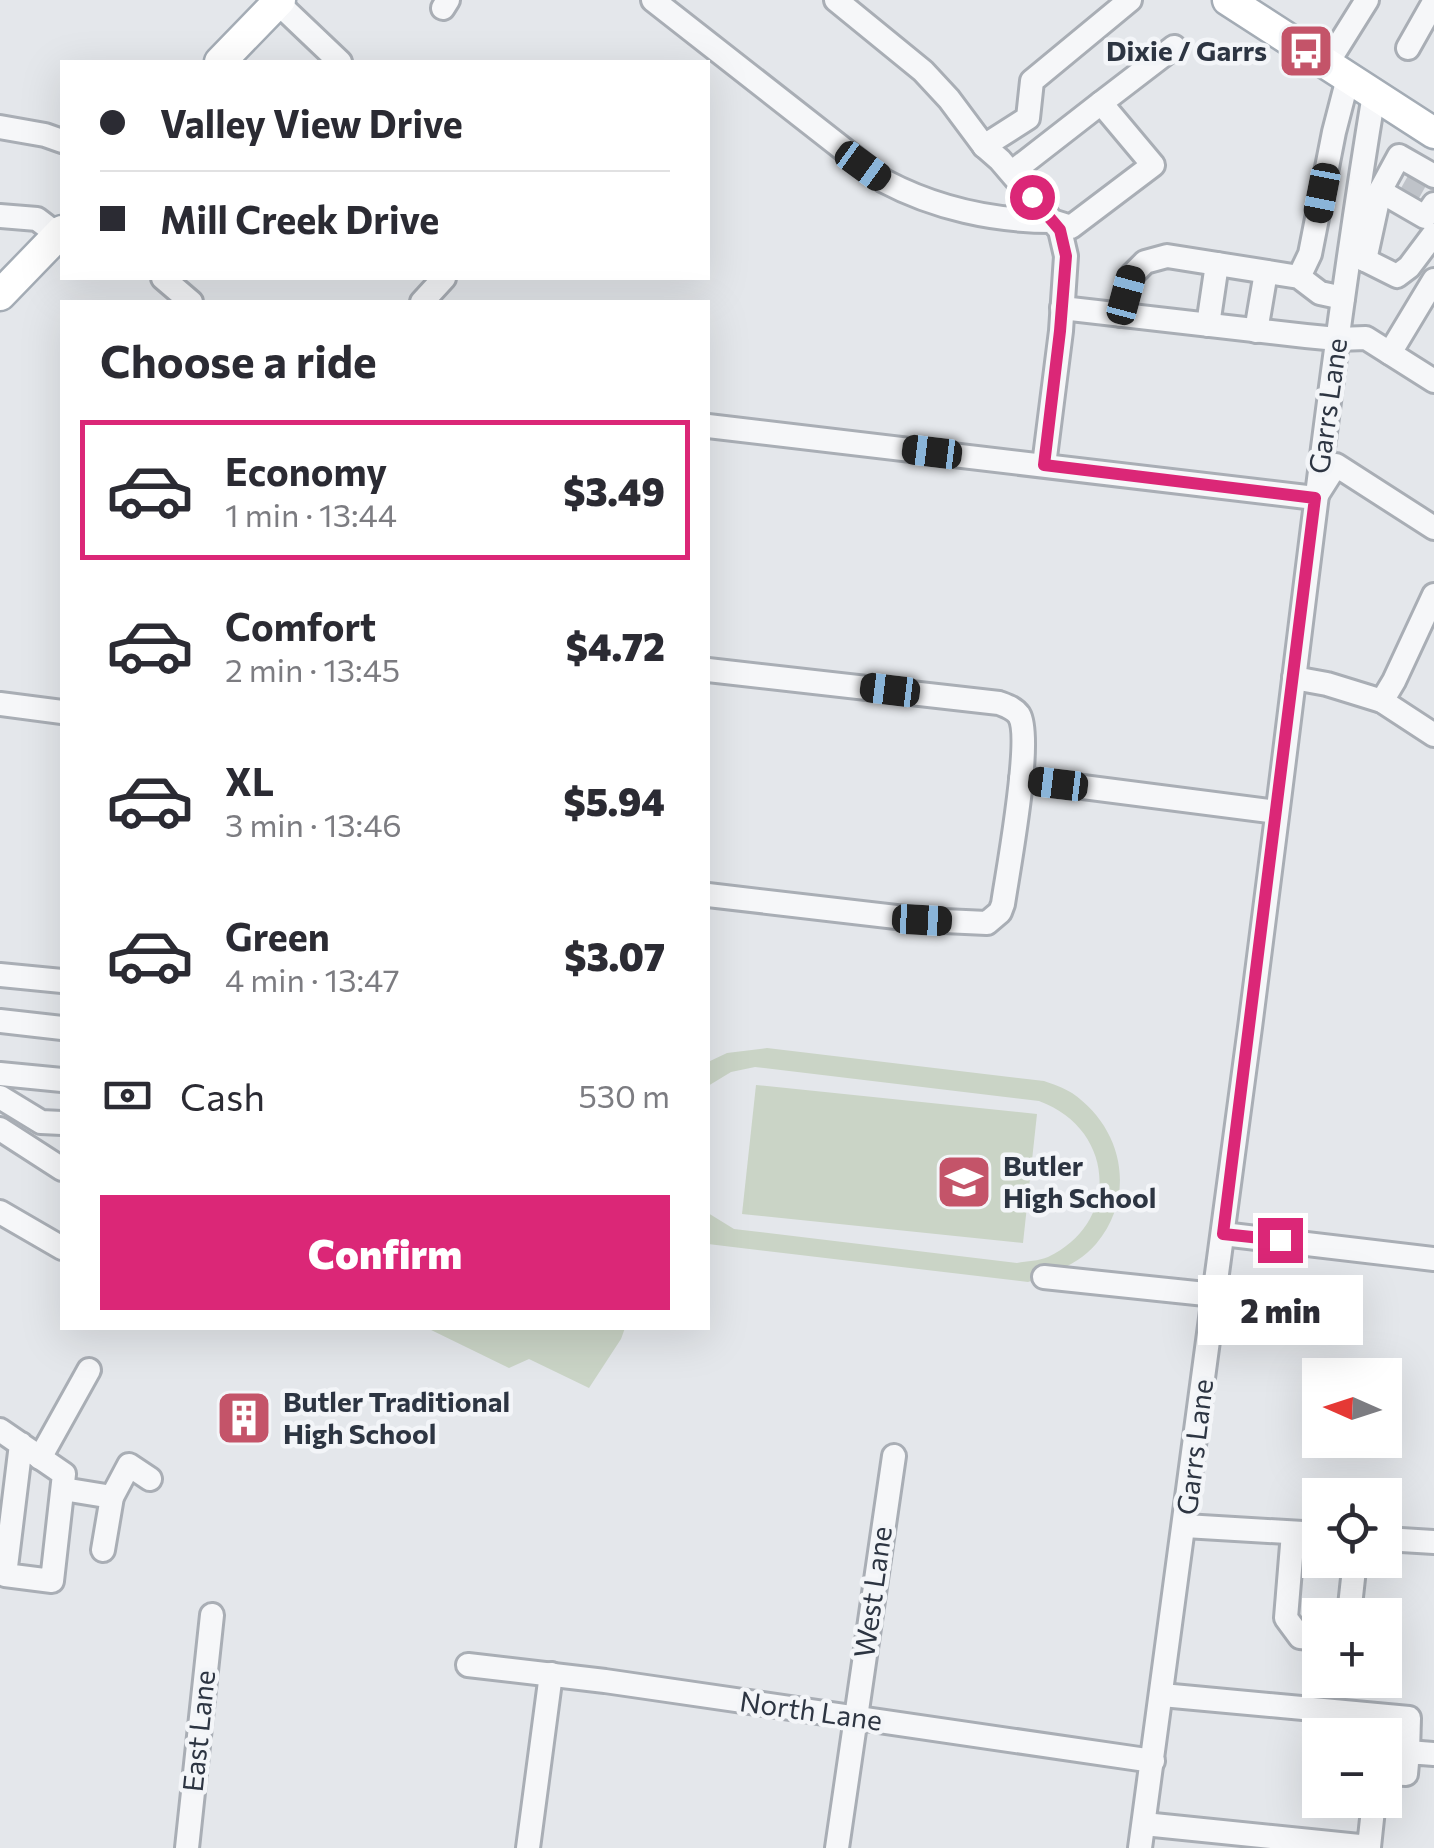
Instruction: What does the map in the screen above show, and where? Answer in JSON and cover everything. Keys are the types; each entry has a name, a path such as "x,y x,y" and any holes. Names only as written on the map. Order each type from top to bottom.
{"main road":[{"path":"1228,0 1434,133"},
{"path":"222,60 279,1"},
{"path":"0,295 60,233"}],"street":[{"path":"653,0 884,181 948,208 1027,221 1052,221 1071,227 1153,165 1101,104"},
{"path":"836,0 923,71 1060,230 1066,256 1044,465"},
{"path":"984,146 1028,118 1032,81 1130,0"},
{"name":"Garrs Lane","path":"1142,1836 1223,1234 1315,498 1343,298 1358,256 1349,79 1367,0"},
{"path":"279,1 338,60"},
{"path":"1408,48 1434,2"},
{"path":"1011,173 1174,48"},
{"path":"1299,276 1310,254 1334,132 1349,79"},
{"path":"0,127 60,139"},
{"path":"1414,188 1358,256 1397,276 1409,267 1433,235"},
{"path":"3,220 37,219 60,233"},
{"path":"1121,315 1132,275 1145,262 1167,256 1299,276 1320,293 1343,298"},
{"path":"1208,325 1217,264"},
{"path":"1256,331 1266,272"},
{"path":"165,280 189,300"},
{"path":"424,300 442,280"},
{"path":"1390,353 1434,280"},
{"path":"1062,308 1337,339 1366,338 1434,380"},
{"path":"710,426 1315,498 1336,465 1434,528"},
{"path":"1382,701 1434,595"},
{"path":"710,670 999,703 1016,710 1024,731 1024,758 1003,904 988,924 710,895"},
{"path":"1294,678 1382,701 1434,735"},
{"path":"0,704 60,712"},
{"path":"1021,779 1277,812"},
{"path":"0,975 60,981"},
{"path":"0,1021 60,1028"},
{"path":"0,1074 60,1080"},
{"path":"0,1097 41,1122 60,1123"},
{"path":"0,1129 60,1167"},
{"path":"0,1212 60,1247"},
{"path":"1223,1234 1434,1260"},
{"path":"1044,1277 1215,1295"},
{"path":"40,1458 89,1370"},
{"path":"0,1430 21,1444 40,1458 64,1474 52,1581 5,1575 21,1444"},
{"name":"West Lane","path":"837,1848 894,1456"},
{"path":"102,1550 112,1497 129,1466 150,1479"},
{"path":"62,1489 112,1497"},
{"path":"1185,1526 1302,1533"},
{"path":"1293,1533 1286,1618 1302,1637"},
{"path":"1402,1539 1434,1542"},
{"name":"East Lane","path":"186,1848 212,1614"},
{"name":"North Lane","path":"468,1665 1153,1760"},
{"path":"528,1848 551,1674"},
{"path":"1162,1695 1410,1718 1406,1774 1402,1774"},
{"path":"1408,1752 1434,1754"},
{"path":"1142,1836 1369,1846 1372,1818"}],"green space":[{"path":"767,1048 1044,1081 1069,1091 1103,1124 1113,1143 1120,1184 1109,1225 1082,1257 1028,1282 710,1244 710,1214 734,1229 1017,1263 1048,1257 1072,1241 1088,1222 1097,1199 1099,1176 1094,1153 1082,1132 1064,1114 1039,1101 755,1067 731,1072 710,1085 710,1061 727,1053"},
{"path":"756,1085 1037,1114 1023,1243 742,1214"},
{"path":"431,1330 624,1330 589,1388 529,1359 509,1368"}],"tunnel":[{"path":"1405,181 1423,191"}],"place":[{"name":"Dixie / Garrs","path":"1306,51"},
{"name":"Butler High School","path":"964,1182"},
{"name":"Butler Traditional High School","path":"244,1418"}],"route":[{"path":"1032,197 1060,230 1066,256 1044,465 1315,498 1223,1234 1280,1240"}]}
